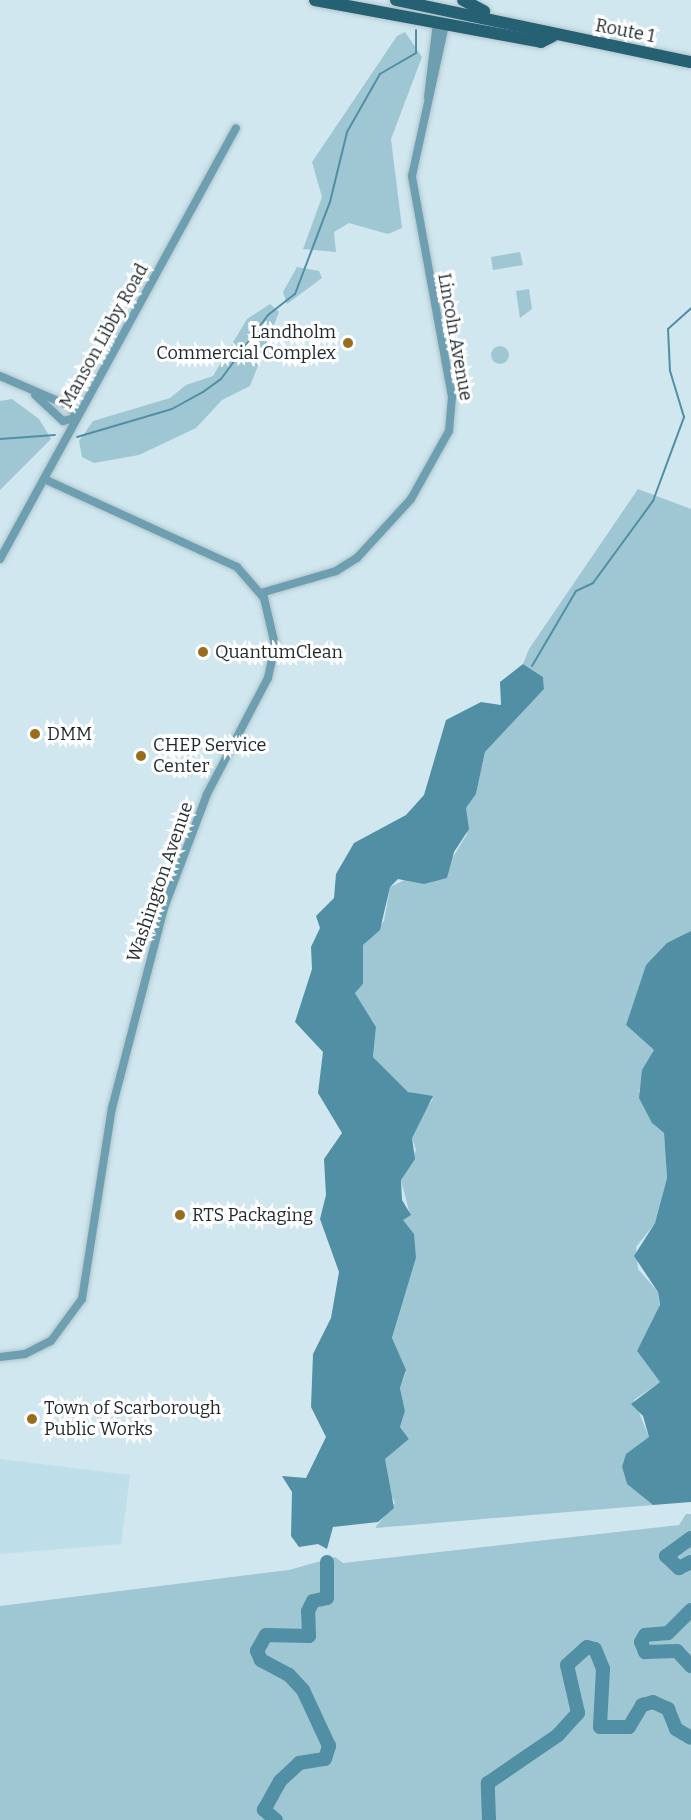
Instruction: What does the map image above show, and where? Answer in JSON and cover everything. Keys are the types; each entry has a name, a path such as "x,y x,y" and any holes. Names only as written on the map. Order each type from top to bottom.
{"main road":[{"name":"Route 1","path":"315,0 541,42 553,36"},
{"path":"463,0 529,26"},
{"name":"Route 1","path":"404,1 444,5 529,26 553,36 691,62"},
{"path":"441,24 444,5"}],"street":[{"name":"Lincoln Avenue","path":"261,593 336,572 357,558 411,499 449,431 452,397 412,180 441,24"},
{"name":"Manson Libby Road","path":"0,559 75,418 236,128"},
{"path":"0,376 35,395 72,406 75,418 63,421 35,395"},
{"name":"Washington Avenue","path":"0,1357 26,1354 51,1341 82,1299 112,1108 164,908 207,794 272,668 273,625 261,593 244,572 220,557 44,479"}],"shaded area":[{"path":"405,32 422,57 391,139 402,228 388,234 349,223 334,232 336,252 303,249 322,197 312,162 397,36"},
{"path":"520,252 523,265 493,270 491,257"},
{"path":"297,267 319,271 322,278 287,304 283,292"},
{"path":"529,289 532,309 520,318 516,291"},
{"path":"270,304 279,312 250,386 222,400 196,428 139,455 94,463 82,457 79,441 93,421 170,398 186,385 213,376 247,319"},
{"path":"500,346 506,349 509,355 506,361 500,364 494,361 491,355 494,349"},
{"path":"12,399 39,419 51,439 0,490 0,401"},
{"path":"638,489 691,509 691,931 646,965 626,1025 654,1050 639,1091 652,1123 664,1133 667,1178 655,1223 636,1247 638,1269 658,1292 660,1310 637,1351 660,1382 634,1400 649,1437 622,1467 627,1484 653,1505 375,1528 395,1503 386,1485 385,1459 409,1439 400,1427 405,1411 400,1388 406,1372 392,1339 416,1258 403,1220 409,1211 401,1180 416,1150 412,1138 419,1118 433,1099 408,1092 373,1057 376,1027 355,993 363,984 363,945 384,921 390,887 453,857 467,834 466,808 476,794 485,752 544,689 543,677 523,664 529,649"},
{"path":"523,664 543,677 544,689 485,752 476,794 466,808 469,829 454,852 447,878 424,884 398,879 390,887 380,930 363,945 363,984 355,993 376,1027 373,1057 408,1092 433,1096 412,1138 415,1159 401,1180 402,1200 411,1215 403,1220 414,1234 416,1258 392,1338 406,1370 400,1388 405,1411 400,1427 409,1439 385,1459 394,1508 378,1522 333,1527 327,1549 318,1544 299,1547 291,1536 292,1492 282,1476 306,1478 326,1437 311,1407 313,1354 331,1318 339,1272 320,1219 326,1195 324,1159 342,1133 318,1093 323,1052 295,1022 312,969 311,947 320,928 316,916 334,898 336,874 354,843 406,815 424,795 446,720 481,702 501,705 500,682"},
{"path":"691,931 691,1502 653,1505 627,1484 622,1467 626,1454 649,1437 643,1416 631,1404 660,1382 637,1351 660,1305 658,1292 634,1256 655,1223 667,1178 664,1133 652,1123 639,1098 642,1070 654,1050 626,1025 646,965 667,943"},
{"path":"0,1459 130,1475 121,1544 0,1554"},
{"path":"686,1514 691,1514 691,1820 0,1820 0,1606 289,1570 335,1557 343,1563 679,1525"}],"waterway":[{"path":"77,437 172,409 203,392 221,379 268,315 295,294 330,202 347,132 380,74 416,53 416,30"},
{"path":"532,666 576,591 593,583 653,501 684,417 670,371 668,329 691,308"},
{"path":"0,439 55,435"},
{"path":"691,1538 666,1556 679,1568 691,1562"},
{"path":"276,1820 264,1810 280,1781 299,1763 325,1759 329,1746 303,1690 289,1675 261,1660 257,1651 266,1635 309,1636 308,1611 313,1601 327,1598 327,1562"},
{"path":"691,1610 668,1633 645,1635 641,1642 645,1652 677,1651 691,1666"},
{"path":"489,1820 488,1783 558,1735 578,1713 567,1665 587,1647 595,1649 603,1669 600,1727 629,1727 642,1705 653,1702 668,1709 676,1729 691,1738"}],"place":[{"name":"Landholm Commercial Complex","path":"348,343"},
{"name":"QuantumClean","path":"203,652"},
{"name":"DMM","path":"35,734"},
{"name":"CHEP Service Center","path":"141,756"},
{"name":"RTS Packaging","path":"180,1215"},
{"name":"Town of Scarborough Public Works","path":"32,1419"}]}
